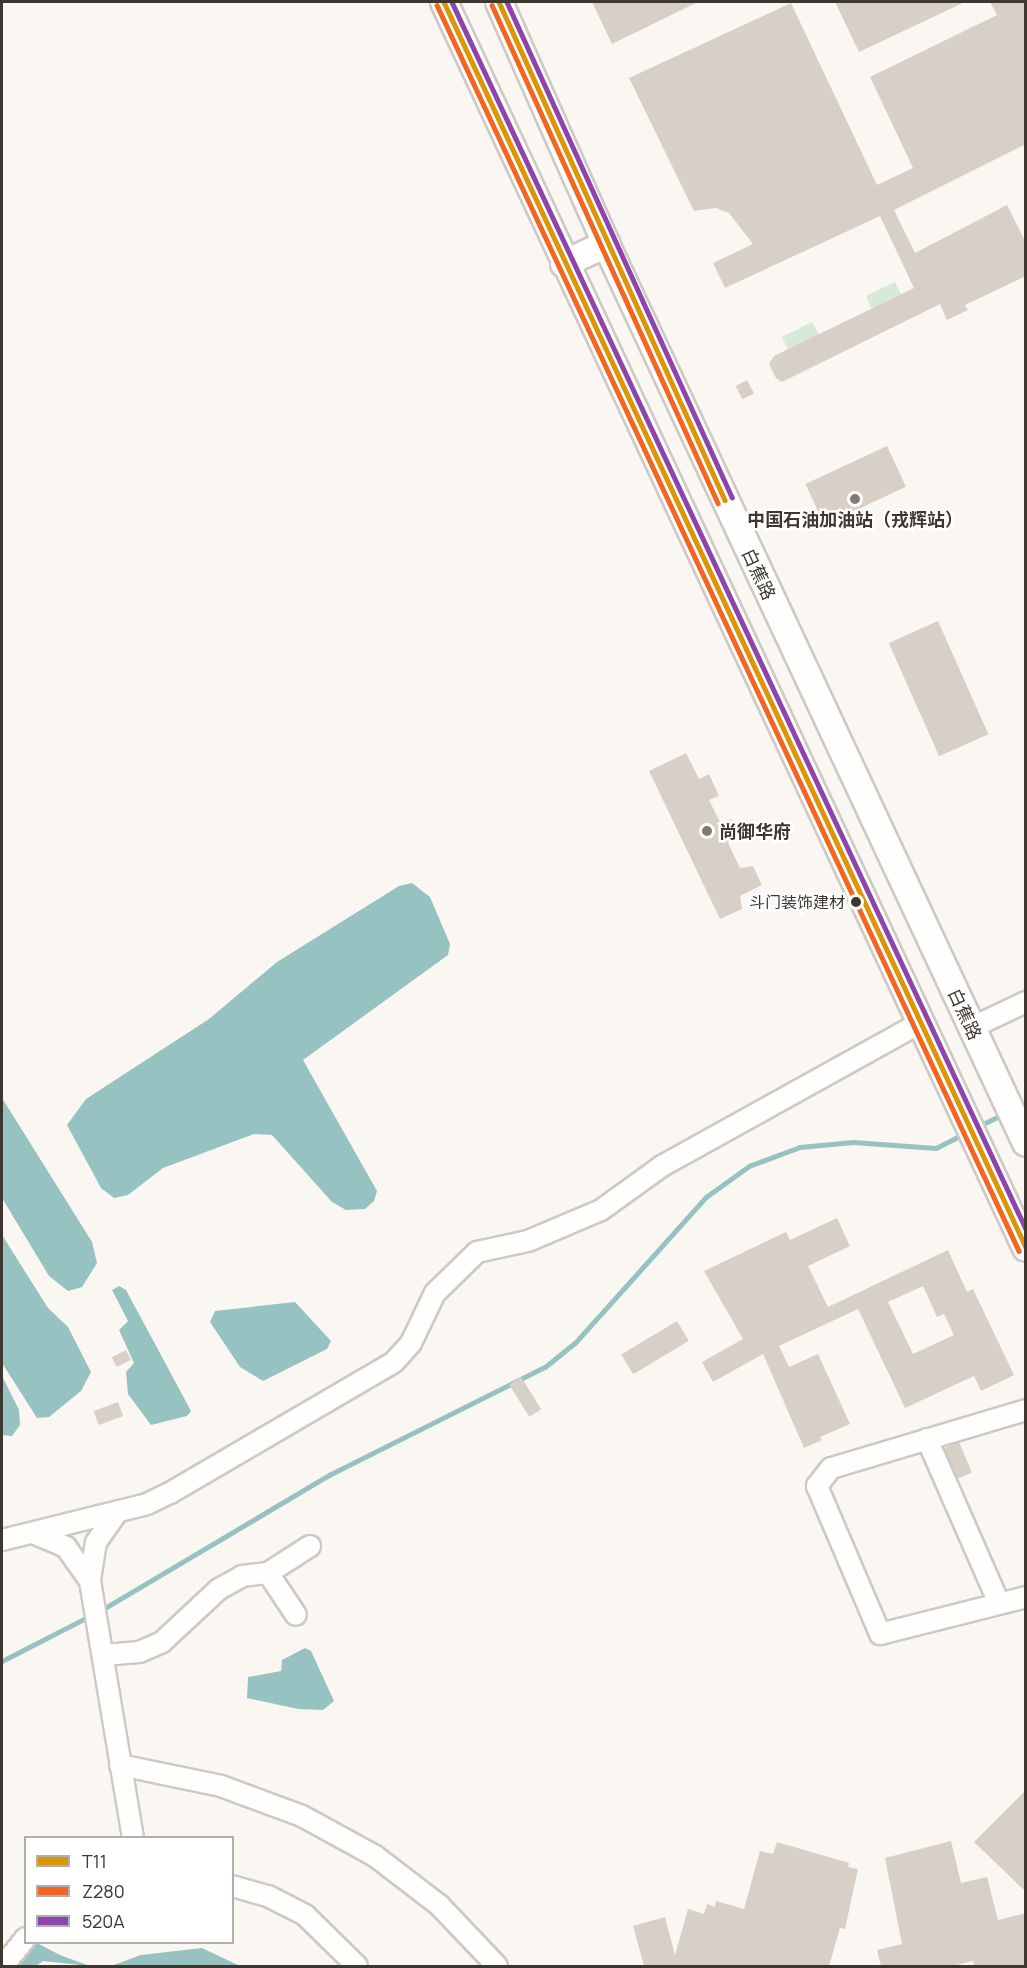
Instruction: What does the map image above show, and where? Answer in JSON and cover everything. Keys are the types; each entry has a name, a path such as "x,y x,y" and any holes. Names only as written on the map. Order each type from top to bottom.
{"main road":[{"path":"444,2 564,264 1026,1248"},
{"name":"白蕉路","path":"499,2 606,244 1026,1143"},
{"path":"564,264 606,244"}],"street":[{"path":"971,1028 1026,1002"},
{"path":"2,1540 118,1511 170,1493 394,1362 411,1343 435,1293 477,1252 528,1241 592,1214 662,1166 920,1023"},
{"path":"1026,1410 824,1472 817,1486 880,1634 1026,1596"},
{"path":"927,1439 999,1603"},
{"path":"118,1511 96,1542 90,1581 133,1836"},
{"path":"32,1533 66,1547 90,1581"},
{"path":"104,1655 139,1652 162,1642 219,1589 242,1576 268,1573 310,1546"},
{"path":"268,1573 296,1616"},
{"path":"120,1765 221,1786 302,1816 375,1856 439,1905 497,1966"},
{"path":"234,1887 267,1896 305,1915 357,1966"},
{"path":"3,1966 24,1940"}],"green space":[{"path":"895,282 901,294 888,300 890,304 871,308 866,296"},
{"path":"812,322 819,335 797,349 795,346 788,349 782,337"}],"water":[{"path":"412,883 430,897 450,944 448,955 303,1060 377,1191 374,1201 365,1209 346,1210 332,1202 272,1135 254,1134 163,1168 128,1195 114,1198 101,1188 67,1125 86,1099 209,1019 277,962 399,886"},
{"path":"2,1098 92,1242 97,1263 82,1287 68,1291 49,1276 2,1198"},
{"path":"2,1235 48,1308 68,1327 91,1372 81,1391 49,1417 37,1418 2,1363"},
{"path":"119,1286 126,1290 191,1411 187,1416 151,1425 128,1394 126,1372 134,1363 119,1330 128,1321 112,1290"},
{"path":"295,1302 331,1341 327,1349 263,1381 240,1367 210,1322 215,1311"},
{"path":"2,1376 19,1410 20,1425 12,1436 2,1435"},
{"path":"305,1648 311,1651 334,1701 323,1710 298,1709 247,1698 248,1677 281,1671 282,1660"},
{"path":"36,1944 39,1944 90,1966 43,1961 36,1966 16,1966"},
{"path":"202,1948 240,1966 111,1966 141,1955"}],"building":[{"path":"592,2 698,2 612,44"},
{"path":"835,2 965,2 859,52"},
{"path":"990,2 1026,2 1026,144 894,210 915,253 1007,205 1026,243 1026,276 965,305 968,310 947,320 940,304 782,382 776,378 769,364 774,356 914,288 880,216 725,288 713,263 753,244 729,213 716,208 694,211 629,78 791,3 877,185 913,168 870,77 997,15"},
{"path":"747,380 754,393 743,399 736,386"},
{"path":"887,446 906,487 824,525 805,484"},
{"path":"938,621 988,734 939,756 889,643"},
{"name":"尚御华府","path":"686,753 699,779 709,774 719,796 709,800 721,824 732,819 740,837 728,843 740,868 753,866 762,885 740,896 742,909 720,919 649,771"},
{"path":"837,1218 850,1246 808,1266 828,1307 948,1250 967,1292 973,1289 1014,1375 981,1391 974,1376 905,1408 858,1309 779,1346 789,1367 818,1354 850,1424 820,1437 822,1440 804,1448 763,1354 713,1382 702,1362 743,1339 704,1271 786,1232 790,1240","holes":["923,1286 937,1317 944,1314 954,1335 913,1354 888,1302"]},
{"path":"677,1321 689,1341 633,1374 621,1354"},
{"path":"126,1350 131,1360 117,1367 112,1357"},
{"path":"521,1377 541,1409 529,1417 509,1384"},
{"path":"118,1402 123,1416 99,1425 94,1411"},
{"path":"959,1442 972,1472 957,1479 944,1448"},
{"path":"1026,1790 1026,1892 974,1842"},
{"path":"951,1841 961,1883 987,1877 998,1920 1026,1913 1026,1966 974,1966 973,1961 953,1966 881,1966 877,1950 902,1944 885,1858"},
{"path":"777,1842 849,1863 848,1867 858,1869 845,1929 840,1928 829,1966 644,1966 633,1926 665,1917 675,1955 688,1909 704,1914 707,1904 715,1907 716,1901 744,1909 760,1851 773,1854"}],"waterway":[{"path":"1017,1107 1026,1103"},
{"path":"977,1127 1004,1114"},
{"path":"100,1611 329,1475 545,1367 575,1343 706,1197 749,1166 800,1147 853,1142 936,1148 964,1134"},
{"path":"2,1661 90,1616"}],"transit line":[{"name":"T11","path":"444,2 1026,1247"},
{"name":"520A","path":"452,2 1026,1229"},
{"name":"T11","path":"499,2 725,500"},
{"name":"520A","path":"507,2 732,497"},
{"name":"Z280","path":"437,5 1019,1251"},
{"name":"Z280","path":"492,5 718,503"}],"place":[{"name":"中国石油加油站（戎辉站）","path":"855,499"},
{"name":"尚御华府","path":"707,831"},
{"name":"斗门装饰建材","path":"856,902"}]}
